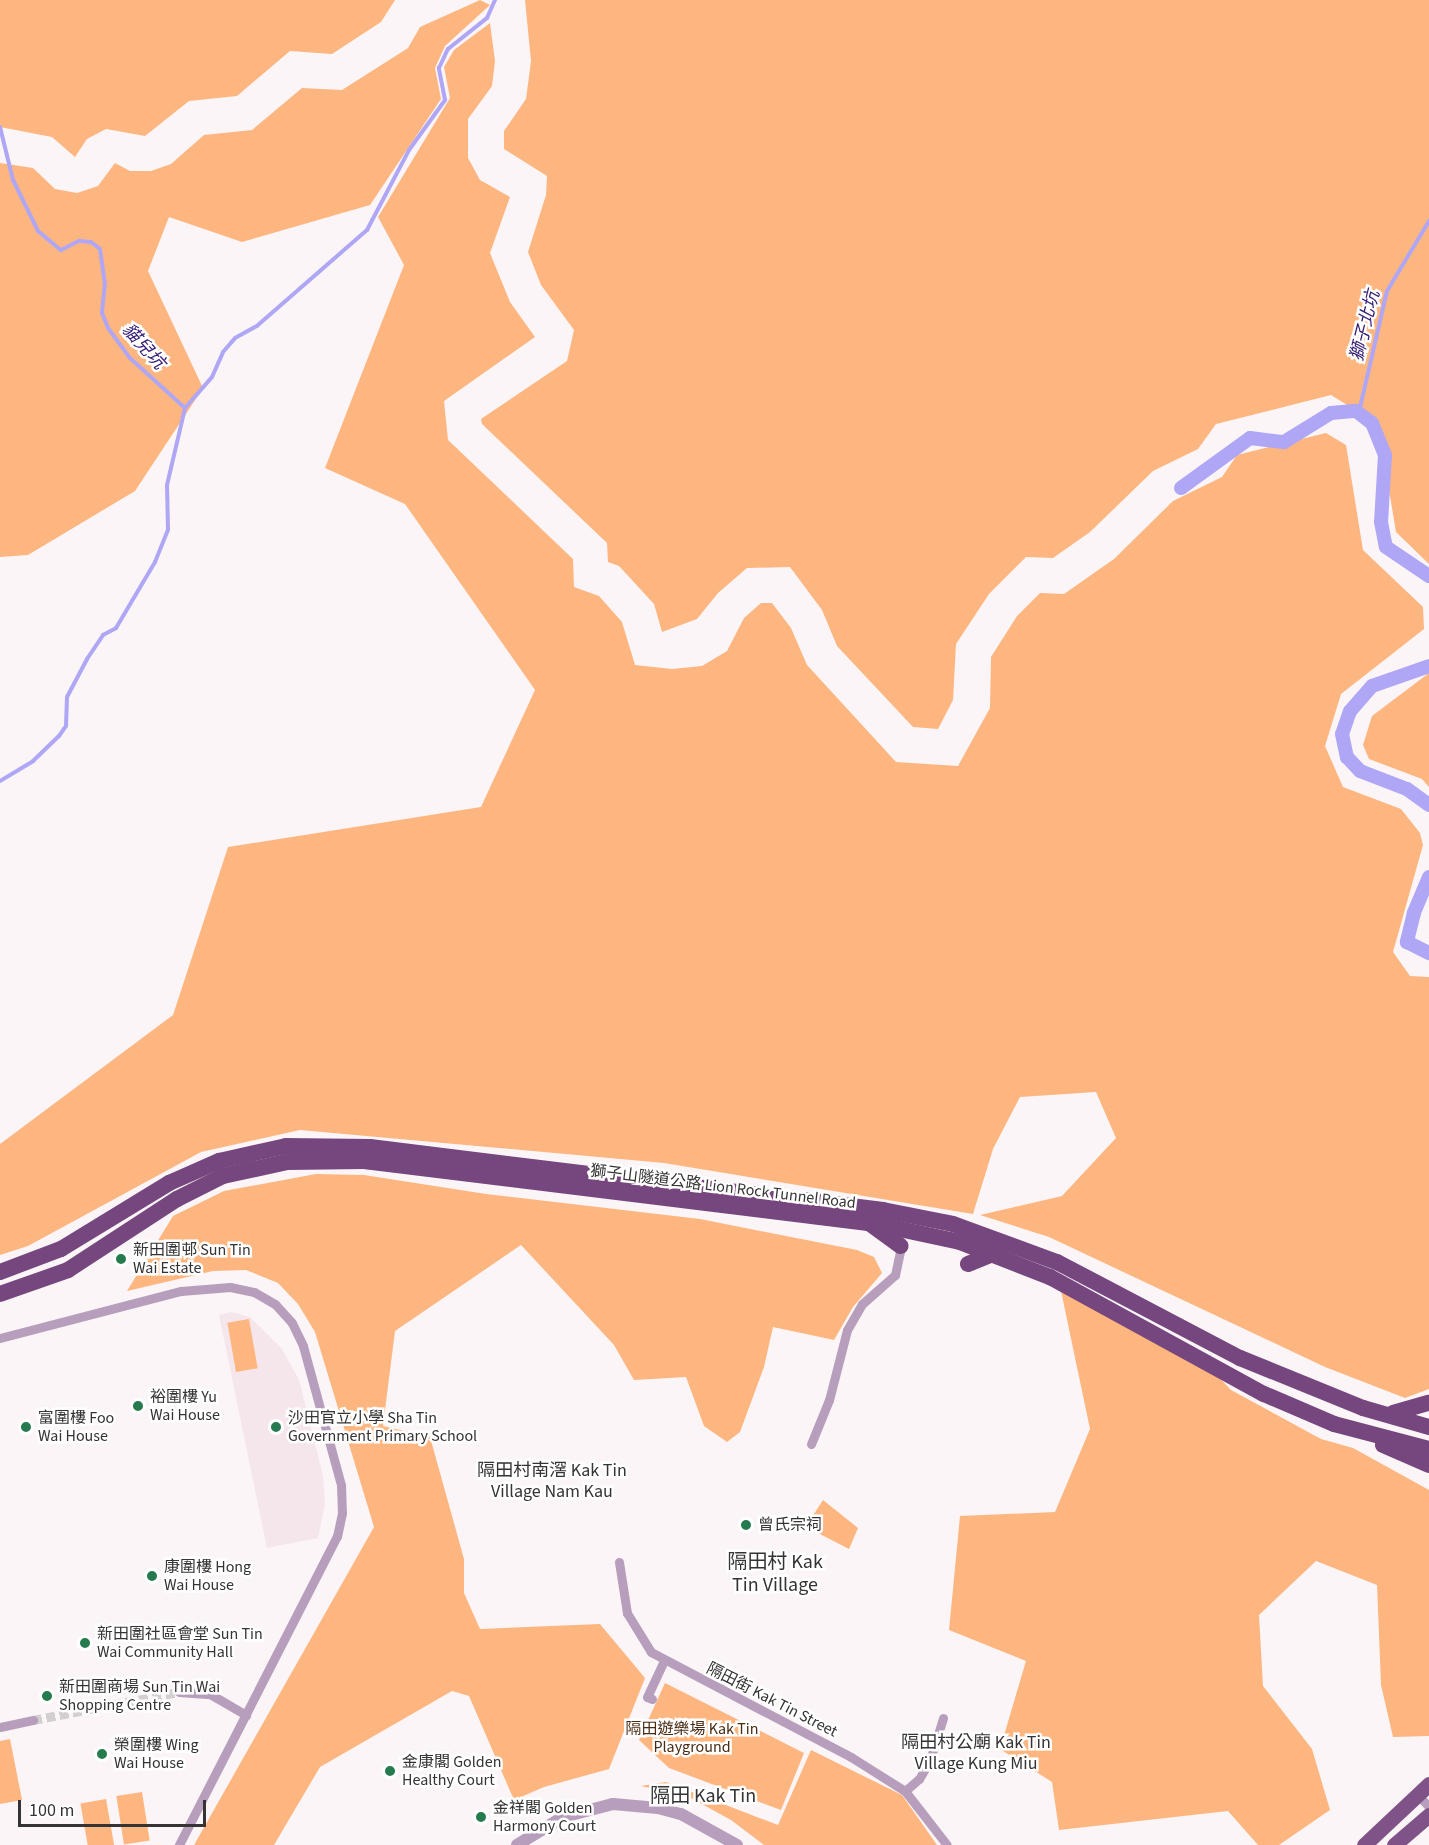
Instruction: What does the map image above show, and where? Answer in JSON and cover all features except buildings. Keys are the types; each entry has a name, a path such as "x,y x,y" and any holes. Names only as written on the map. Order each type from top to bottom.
{"highway":[{"name":"獅子山隧道公路 Lion Rock Tunnel Road","path":"0,1272 61,1249 162,1187 219,1161 286,1146 370,1147 883,1210 953,1224 1057,1262 1240,1358 1381,1413 1429,1427"},
{"name":"獅子山隧道公路 Lion Rock Tunnel Road","path":"0,1294 68,1270 205,1184 253,1167 306,1160 363,1161 869,1223 937,1236 995,1253 1086,1295 1264,1394 1334,1424 1429,1449"},
{"path":"869,1223 901,1246"},
{"path":"968,1264 995,1253"},
{"path":"1381,1413 1409,1412 1429,1403"},
{"path":"1334,1424 1429,1465"}],"main road":[{"path":"1364,1845 1426,1795"},
{"path":"1394,1845 1429,1815"}],"street":[{"path":"811,1444 829,1400 847,1330 862,1304 895,1275 901,1246"},
{"path":"0,1338 181,1291 231,1287 254,1292 275,1304 298,1334 335,1458 342,1513 337,1536 179,1845"},
{"name":"隔田街 Kak Tin Street","path":"619,1562 632,1627 663,1662 851,1757 905,1791 947,1845"},
{"path":"652,1699 646,1697 663,1662"},
{"path":"179,1692 210,1694 246,1715"},
{"path":"905,1791 919,1779 930,1760 943,1718"},
{"path":"0,1727 33,1719"},
{"path":"517,1845 562,1817 613,1804 658,1808 681,1814 737,1845"}],"shaded area":[{"name":"沙田官立小學 Sha Tin Government Primary School","path":"231,1312 250,1317 282,1349 299,1380 323,1476 325,1504 318,1538 267,1548 219,1315"}],"green space":[{"path":"0,0 395,0 381,22 332,54 290,51 237,96 189,101 145,136 106,129 87,139 75,157 52,137 0,127"},
{"path":"480,0 490,5 445,46 435,68 441,99 370,205 242,242 169,217 148,271 203,388 135,491 28,555 0,557 0,163 33,168 55,189 77,193 98,186 115,163 130,171 151,171 171,164 204,135 252,130 302,88 342,90 408,48 420,27"},
{"path":"525,0 1429,0 1429,564 1396,532 1378,424 1331,395 1216,424 1198,449 1153,471 1090,532 1053,558 1026,557 989,594 956,644 953,700 938,729 913,727 837,646 822,610 790,567 747,568 718,593 697,619 662,632 654,604 619,566 608,562 607,543 482,424 481,419 567,361 574,330 541,285 528,252 546,195 547,176 504,149 504,131 526,99 531,61"},
{"path":"490,23 495,61 492,86 468,119 468,158 480,180 510,197 490,253 510,302 535,337 444,401 448,440 573,559 574,587 599,596 622,622 635,665 672,669 702,666 727,651 744,618 761,603 772,603 791,628 807,665 896,762 958,766 990,708 991,657 1017,616 1040,593 1064,594 1114,559 1173,501 1222,477 1237,455 1326,433 1346,445 1363,550 1423,607 1424,629 1341,694 1325,746 1343,787 1401,809 1420,833 1423,845 1393,952 1410,976 1429,977 1429,1389 1405,1398 1325,1367 1049,1237 980,1215 1062,1196 1116,1138 1096,1092 1020,1097 993,1149 973,1214 664,1163 300,1130 201,1152 28,1246 0,1255 0,1144 173,1015 228,847 481,807 535,690 405,504 325,468 404,265 378,217 450,98 444,67 454,50"},
{"path":"1429,673 1429,787 1422,779 1369,759 1363,745 1372,716"},
{"path":"316,1174 364,1175 486,1194 700,1219 857,1250 874,1257 882,1273 853,1307 834,1340 773,1327 764,1367 740,1432 727,1442 704,1426 686,1377 634,1380 614,1345 521,1245 395,1331 383,1426 430,1437 464,1559 464,1593 480,1629 600,1624 645,1678 609,1769 544,1787 514,1800 469,1696 452,1691 320,1767 274,1845 194,1845 374,1527 315,1332 298,1304 278,1283 246,1270 213,1271 127,1291 173,1216 224,1191"},
{"path":"1061,1291 1209,1367 1231,1390 1321,1439 1353,1448 1429,1490 1429,1736 1393,1737 1381,1685 1377,1585 1316,1561 1259,1615 1263,1686 1312,1749 1330,1810 1279,1845 1258,1845 1228,1811 1059,1830 1052,1782 1000,1749 1026,1661 949,1630 960,1516 1055,1512 1090,1429"},
{"path":"249,1319 258,1368 236,1372 227,1323"},
{"path":"823,1500 858,1528 849,1549 814,1531 812,1517"},
{"name":"隔田遊樂場 Kak Tin Playground","path":"665,1683 804,1753 781,1810 669,1768 639,1740"},
{"path":"10,1739 22,1800 0,1804 0,1741"},
{"path":"811,1750 902,1795 937,1845 764,1845 731,1820 689,1797 641,1786 666,1782 778,1825"},
{"path":"142,1792 150,1840 124,1844 116,1796"},
{"path":"106,1799 114,1845 88,1845 80,1804"}],"waterway":[{"path":"0,781 33,761 59,736 66,726 67,697 87,659 103,635 116,628 155,562 168,529 167,485 185,408 212,377 223,352 235,338 258,325 367,230 409,150 445,100 439,68 448,49 487,18 495,0"},
{"name":"貓兒坑","path":"0,127 13,180 38,231 61,250 79,241 91,242 100,249 105,283 102,313 108,328 130,358 185,408"},
{"name":"獅子北坑","path":"1359,412 1387,291 1429,221"},
{"name":"獅子北坑","path":"1181,488 1250,438 1284,442 1331,413 1356,411 1372,423 1385,455 1381,522 1386,547 1429,576"},
{"path":"1429,666 1372,686 1350,711 1342,734 1347,757 1360,771 1407,789 1429,805"},
{"path":"1429,877 1414,913 1407,942 1429,953"}],"tunnel":[{"path":"33,1720 179,1692"}],"place":[{"name":"新田圍邨 Sun Tin Wai Estate","path":"121,1259"},
{"name":"裕圍樓 Yu Wai House","path":"138,1406"},
{"name":"富圍樓 Foo Wai House","path":"26,1427"},
{"name":"沙田官立小學 Sha Tin Government Primary School","path":"276,1427"},
{"name":"曾氏宗祠","path":"746,1525"},
{"name":"康圍樓 Hong Wai House","path":"152,1576"},
{"name":"新田圍社區會堂 Sun Tin Wai Community Hall","path":"85,1643"},
{"name":"新田圍商場 Sun Tin Wai Shopping Centre","path":"47,1696"},
{"name":"榮圍樓 Wing Wai House","path":"102,1754"},
{"name":"金康閣 Golden Healthy Court","path":"390,1771"},
{"name":"金祥閣 Golden Harmony Court","path":"481,1817"}],"district":[{"name":"隔田村南滘 Kak Tin Village Nam Kau","path":"552,1482"},
{"name":"隔田村 Kak Tin Village","path":"775,1574"},
{"name":"隔田村公廟 Kak Tin Village Kung Miu","path":"976,1754"},
{"name":"隔田 Kak Tin","path":"703,1796"}]}
